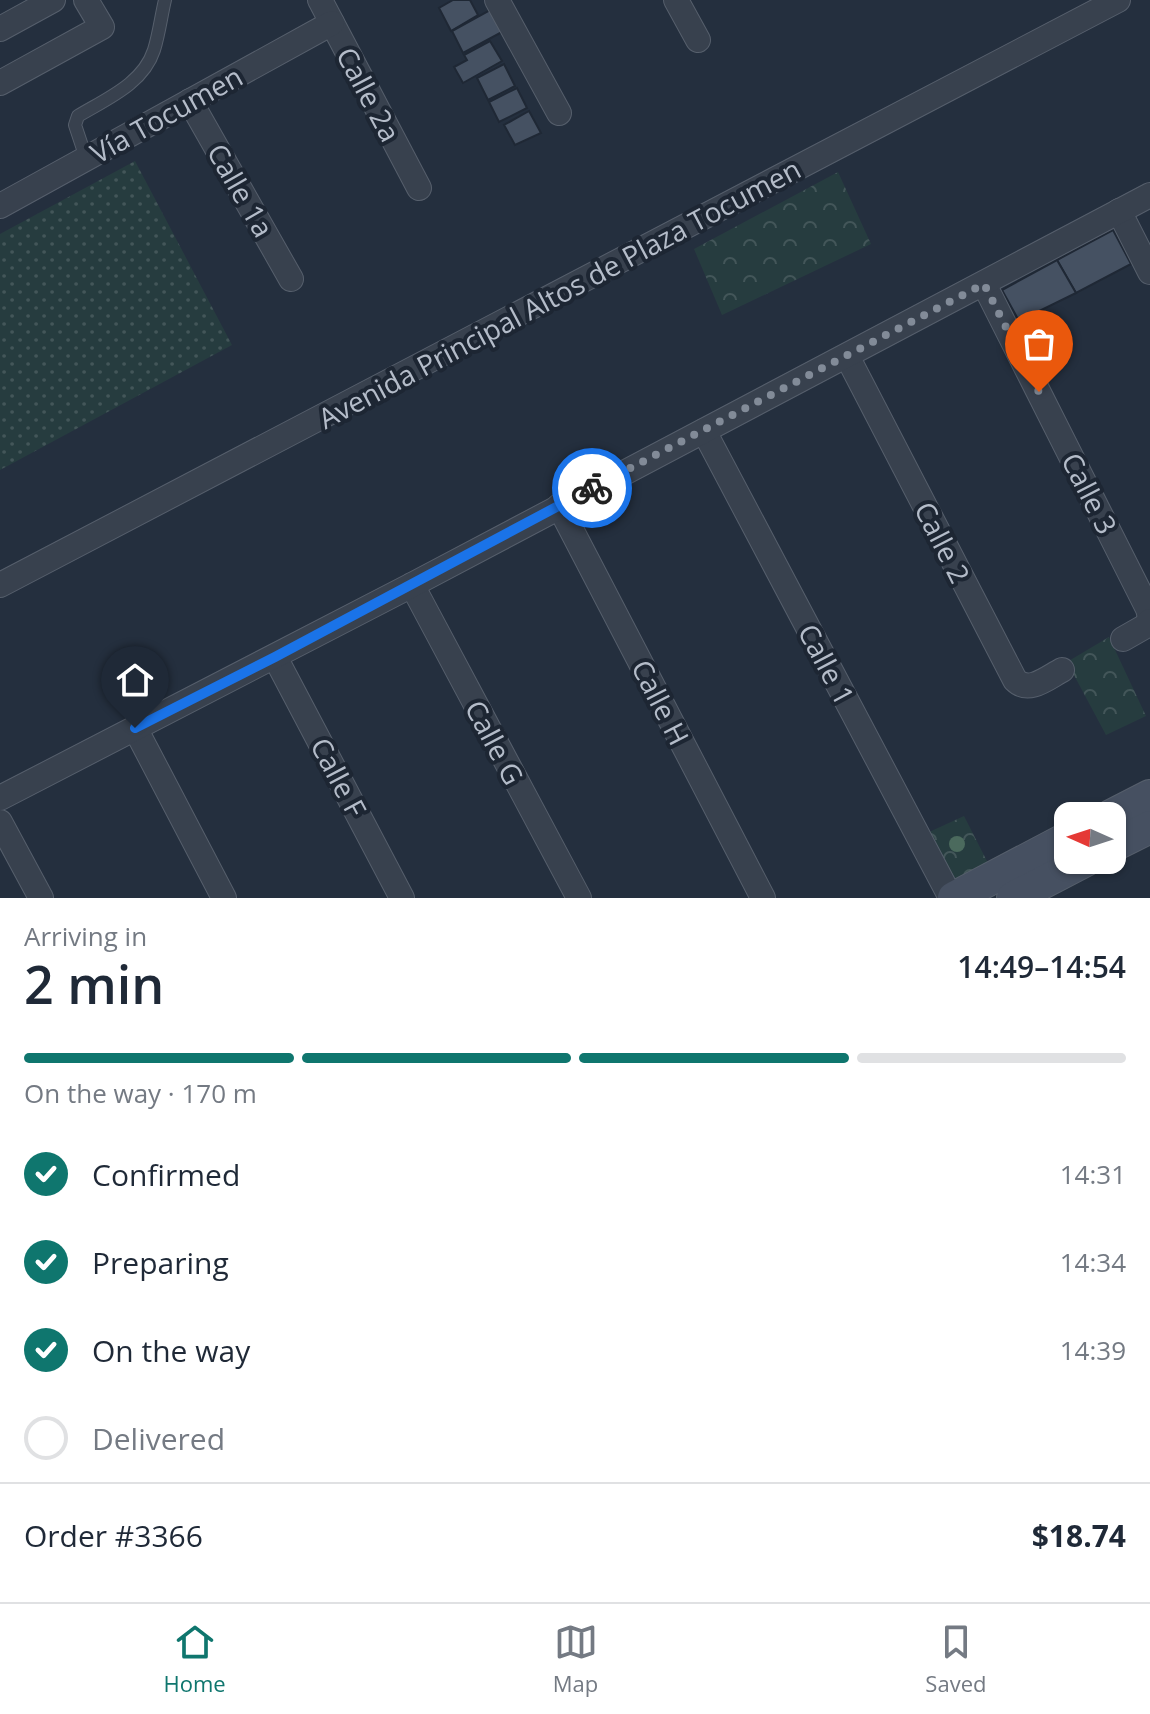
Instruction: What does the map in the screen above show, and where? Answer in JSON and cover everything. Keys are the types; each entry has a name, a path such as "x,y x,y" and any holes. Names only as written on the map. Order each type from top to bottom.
{"street":[{"path":"0,29 53,0"},
{"path":"0,83 102,27 86,0"},
{"name":"Calle 2a","path":"320,0 419,188"},
{"path":"497,0 559,113"},
{"path":"676,0 698,40"},
{"name":"Avenida Principal Altos de Plaza Tocumen","path":"0,585 1118,0"},
{"name":"Vía Tocumen","path":"3,196 86,158 332,23"},
{"name":"Calle 1a","path":"190,101 291,279"},
{"path":"0,798 275,657 1150,195"},
{"path":"1119,211 1150,272"},
{"name":"Calle 3","path":"984,284 1148,609 1150,619 1144,627 1123,639"},
{"name":"Calle 2","path":"847,356 1015,680 1021,686 1029,687 1062,670"},
{"name":"Calle 1","path":"704,431 952,898"},
{"name":"Calle H","path":"559,506 763,898"},
{"name":"Calle G","path":"412,585 579,898"},
{"name":"Calle F","path":"275,657 402,898"},
{"path":"135,728 224,898"},
{"path":"1126,808 1150,796"},
{"path":"0,822 41,898"},
{"path":"1126,839 1150,827"},
{"path":"952,898 1054,845"},
{"path":"1013,898 1059,874"}],"lane":[{"path":"86,158 75,125 78,116 130,85 142,71 153,53 165,0"}],"green space":[{"path":"135,161 232,345 0,470 0,234"},
{"path":"838,172 871,244 722,315 694,249"},
{"path":"1109,637 1146,716 1106,735 1067,662"},
{"path":"964,816 991,869 955,886 927,833"}],"building":[{"path":"453,0 470,0 478,15 451,31 439,8"},
{"path":"490,10 502,32 463,53 452,31"},
{"path":"490,41 502,61 463,83 454,67 467,60 464,55"},
{"path":"504,64 515,86 488,100 477,78"},
{"path":"517,88 527,108 499,122 489,102"},
{"path":"529,111 541,133 515,145 504,125"},
{"path":"1113,230 1131,264 1076,293 1057,260"},
{"path":"1057,260 1076,293 1019,321 1002,290"}],"way so far":[{"path":"592,488 984,284 1039,392"}],"route":[{"path":"135,728 592,488"}]}
